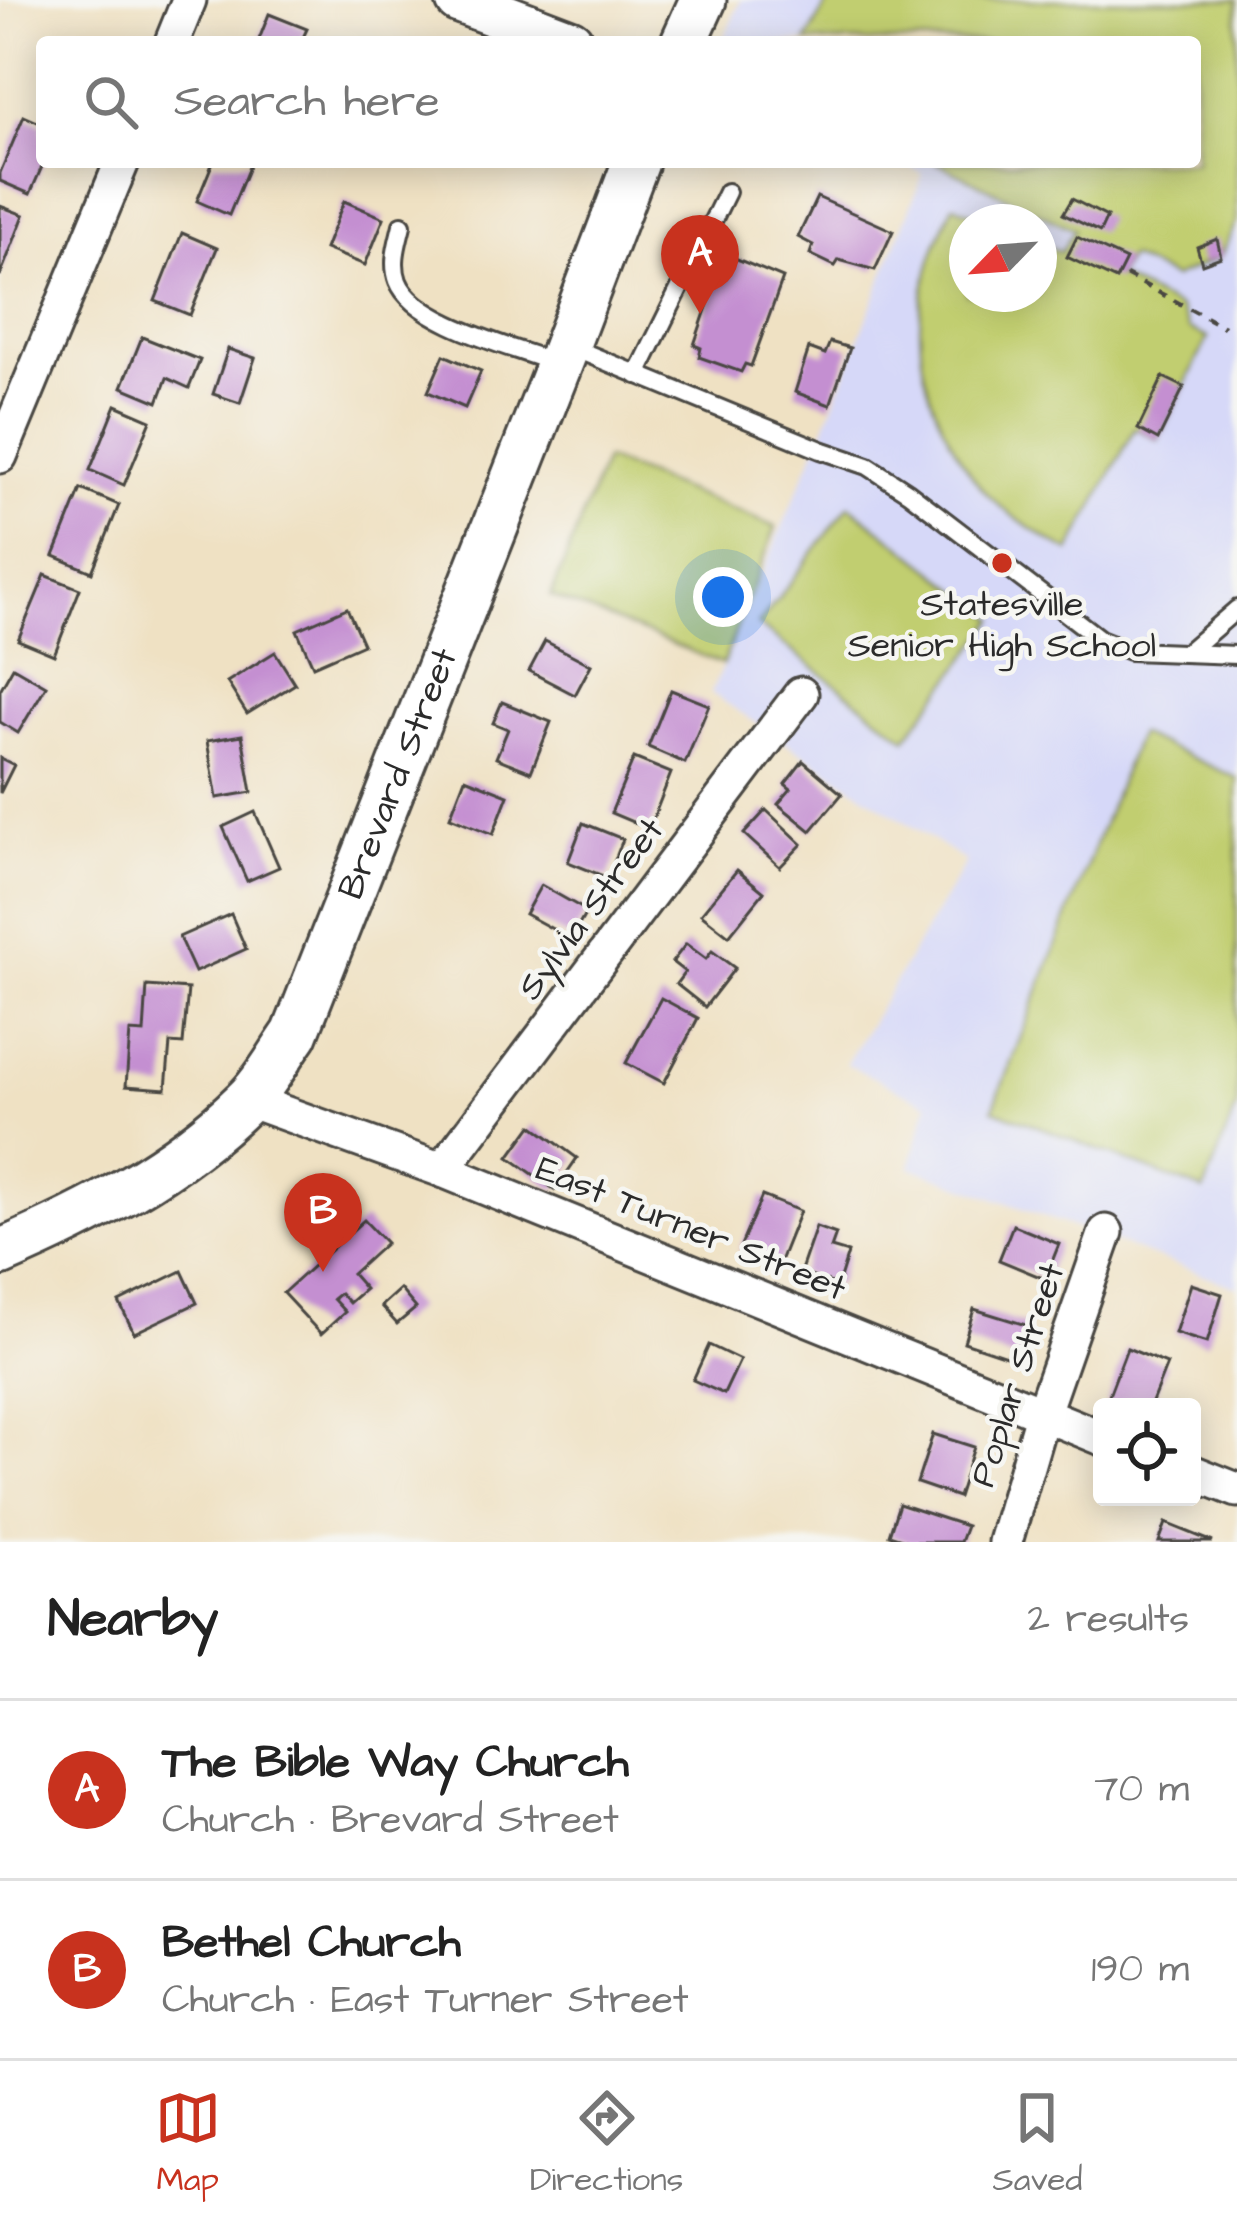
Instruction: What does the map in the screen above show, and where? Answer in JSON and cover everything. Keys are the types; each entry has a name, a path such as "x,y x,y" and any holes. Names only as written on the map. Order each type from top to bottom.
{"street":[{"path":"174,36 189,0"},
{"path":"459,0 554,36"},
{"path":"687,36 703,0"},
{"path":"0,456 120,168"},
{"name":"Brevard Street","path":"0,1253 105,1204 180,1157 248,1100 295,1034 634,168"},
{"name":"Sylvia Street","path":"442,1170 801,694"},
{"name":"East Turner Street","path":"248,1100 442,1170 1093,1434"},
{"name":"Poplar Street","path":"1005,1542 1042,1414 1106,1232"},
{"path":"1201,1476 1237,1490"}],"lane":[{"path":"638,375 727,192"},
{"path":"401,225 394,260 399,283 413,303 441,321 638,375 868,466 908,491 1100,639 1130,651 1237,655"},
{"path":"1186,653 1237,609"}],"path":[{"path":"1126,275 1224,327"}],"shaded area":[{"name":"Statesville Senior High School","path":"741,0 1237,0 1237,1287 910,1167 928,1104 846,1064 966,862 711,693 822,434 923,174 912,168 1201,168 1201,36 725,36"}],"green space":[{"path":"829,0 1237,0 1237,221 1220,257 1173,278 1129,257 1117,277 1179,308 1189,329 1208,338 1158,440 1135,428 1070,552 1006,511 968,469 927,382 920,323 930,264 949,216 949,312 1057,312 1057,250 1061,252 1074,230 1057,222 1057,204 1021,204 947,168 1201,168 1201,36 809,36"},
{"path":"605,459 776,527 723,664 551,596"},
{"path":"849,505 996,619 906,738 758,625"},
{"path":"1138,734 1237,778 1237,1105 1204,1191 993,1109"}],"building":[{"path":"269,14 307,29 304,36 260,36"},
{"path":"24,116 36,121 36,168 41,168 30,194 0,181"},
{"path":"211,168 249,168 229,215 197,201"},
{"path":"817,197 893,231 875,270 839,260 835,266 810,254 813,245 798,237"},
{"path":"1072,199 1107,217 1100,232 1063,214"},
{"path":"344,201 384,218 365,265 325,249"},
{"path":"0,206 24,215 0,276"},
{"path":"182,233 217,248 190,315 155,301"},
{"path":"1077,237 1126,260 1116,280 1067,257"},
{"path":"1217,239 1221,257 1202,264 1197,247"},
{"path":"725,254 783,278 751,366 745,364 741,372 699,357 701,348 694,345"},
{"path":"142,337 200,360 189,388 167,378 158,402 122,387"},
{"path":"830,342 850,348 830,405 795,392 809,348 825,354"},
{"path":"228,349 255,358 240,403 213,394"},
{"path":"444,355 481,371 465,408 428,392"},
{"path":"1163,377 1184,387 1158,440 1138,429"},
{"path":"116,405 151,420 124,485 90,470"},
{"path":"81,489 119,505 92,572 54,556"},
{"path":"45,575 80,589 54,655 18,640"},
{"path":"347,608 363,644 313,666 297,630"},
{"path":"545,641 591,665 575,695 529,671"},
{"path":"275,652 295,684 247,714 227,682"},
{"path":"13,667 46,686 18,733 0,722 0,690"},
{"path":"671,690 709,705 685,763 648,747"},
{"path":"502,702 551,722 531,772 496,758 508,729 493,723"},
{"path":"242,735 252,792 217,798 207,741"},
{"path":"0,758 14,765 0,793"},
{"path":"634,758 671,773 649,829 611,813"},
{"path":"803,761 842,794 811,831 778,804 791,789 785,784"},
{"path":"465,778 508,795 493,834 450,817"},
{"path":"766,810 802,844 780,867 744,834"},
{"path":"255,812 279,867 247,881 223,827"},
{"path":"583,823 623,839 608,878 568,862"},
{"path":"737,870 764,892 729,936 701,914"},
{"path":"541,885 587,911 571,939 525,914"},
{"path":"231,914 246,949 195,972 179,937"},
{"path":"686,944 706,959 712,951 735,968 705,1007 676,984 685,972 672,962"},
{"path":"147,986 188,989 183,1044 170,1043 166,1089 126,1086 130,1032 144,1033"},
{"path":"661,998 698,1018 664,1083 626,1063"},
{"path":"532,1125 577,1158 555,1190 509,1157"},
{"path":"762,1196 800,1211 778,1266 739,1250"},
{"path":"364,1220 386,1243 352,1274 365,1289 349,1303 340,1293 333,1299 345,1312 321,1334 283,1293"},
{"path":"1013,1225 1059,1244 1045,1279 999,1260"},
{"path":"816,1227 836,1234 831,1248 848,1253 838,1285 800,1273"},
{"path":"182,1271 197,1303 134,1333 119,1302"},
{"path":"1191,1284 1222,1294 1207,1343 1175,1333"},
{"path":"400,1289 416,1308 397,1324 381,1306"},
{"path":"974,1309 1029,1326 1018,1360 964,1342"},
{"path":"709,1345 740,1360 724,1394 693,1380"},
{"path":"1127,1348 1167,1364 1154,1398 1108,1398"},
{"path":"933,1434 974,1447 958,1497 917,1483"},
{"path":"899,1504 966,1526 960,1542 911,1542 889,1535"},
{"path":"1166,1523 1213,1542 1159,1542"}],"place":[{"name":"The Bible Way Church","path":"700,314"},
{"name":"Statesville Senior High School","path":"1002,563"},
{"name":"Bethel Church","path":"323,1272"}]}
